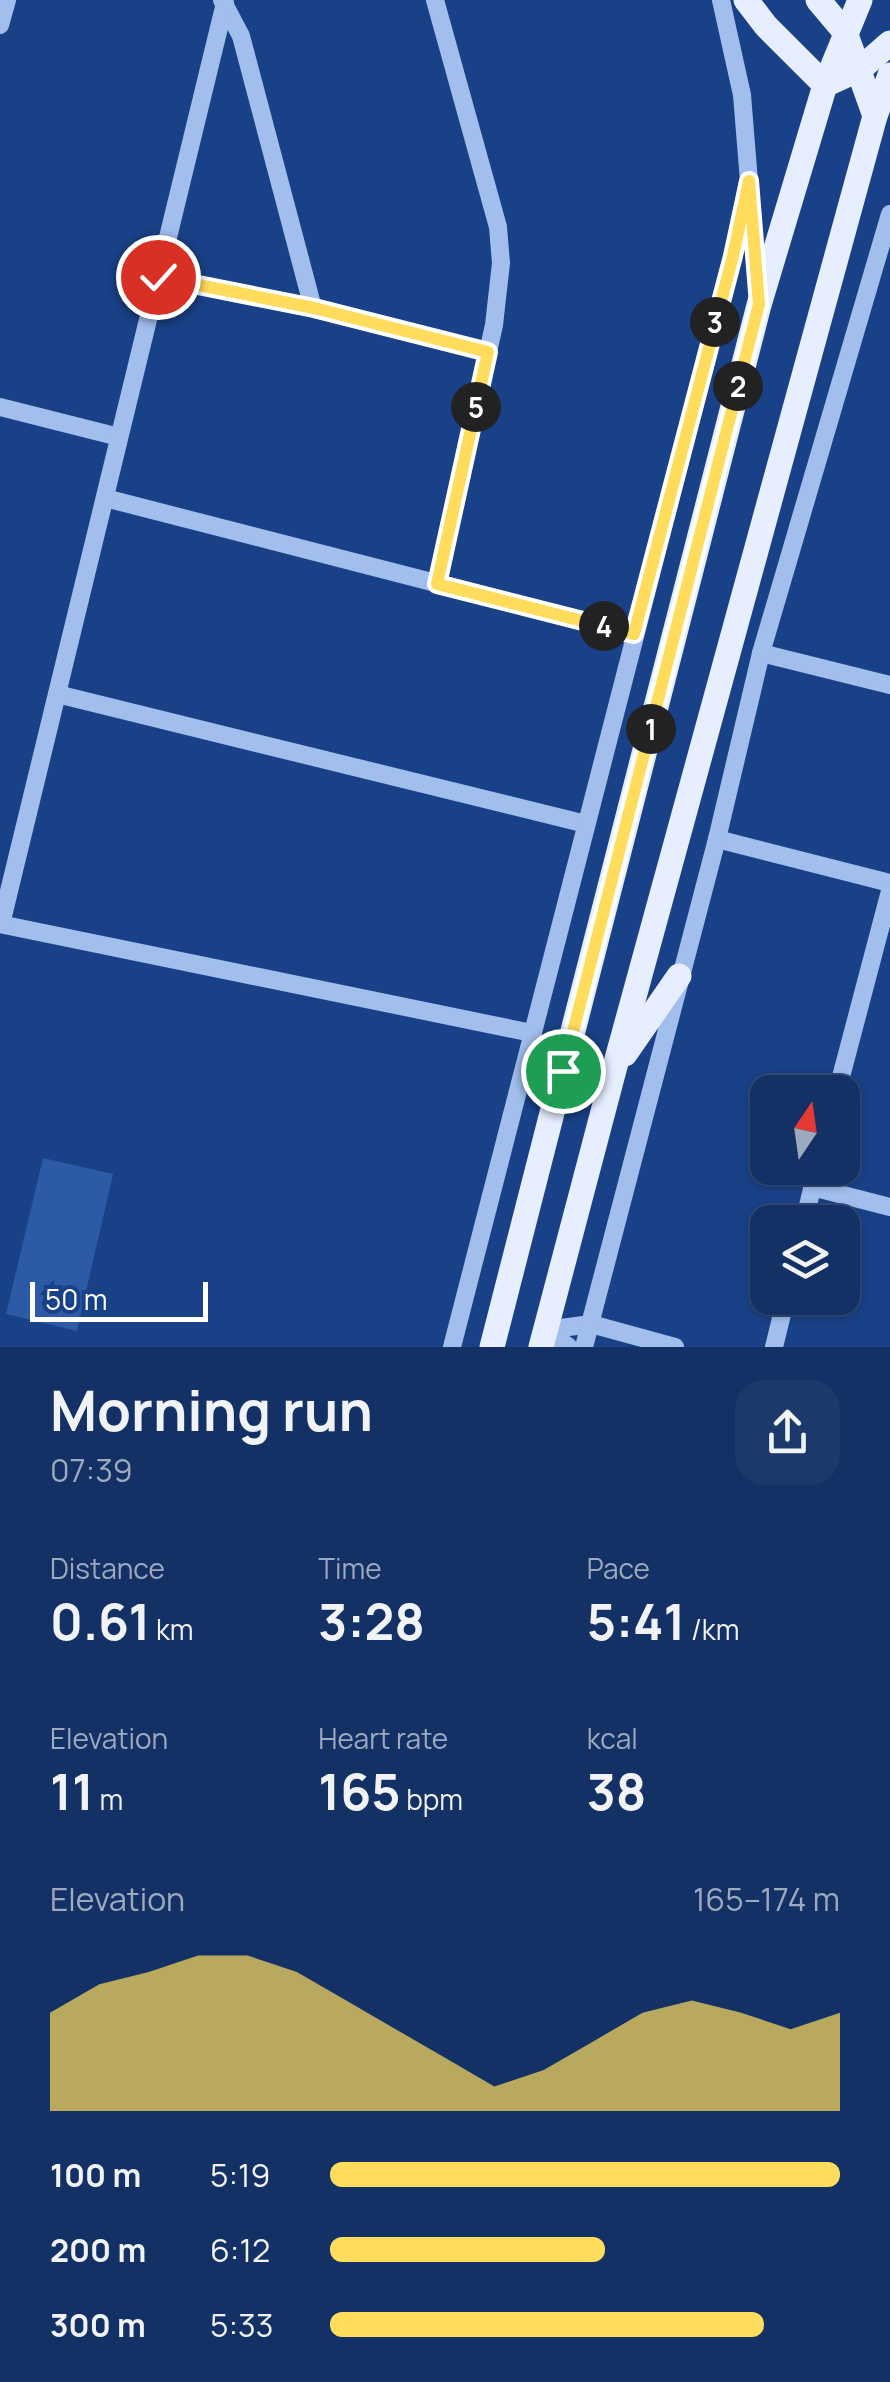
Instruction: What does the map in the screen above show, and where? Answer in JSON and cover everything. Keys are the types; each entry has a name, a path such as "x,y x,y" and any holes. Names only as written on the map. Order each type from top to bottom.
{"main road":[{"path":"746,0 825,86"},
{"path":"818,0 845,32 875,116"},
{"path":"492,1347 759,304 825,86 860,0"},
{"path":"825,86 860,69 890,43"},
{"path":"544,1338 875,116 890,75"},
{"path":"614,1070 680,976"}],"street":[{"path":"0,25 6,0"},
{"path":"436,0 498,227 501,263 488,352 437,584"},
{"path":"721,0 742,95 759,304"},
{"path":"224,1 242,36 314,308"},
{"path":"224,1 0,924 532,1033"},
{"path":"452,1347 733,256 749,181"},
{"path":"584,1347 717,839 761,653 890,214"},
{"path":"158,277 314,308 488,352"},
{"path":"0,407 119,437"},
{"path":"105,498 634,634"},
{"path":"761,653 890,686"},
{"path":"57,694 586,824"},
{"path":"717,839 890,883"},
{"path":"841,1075 890,890"},
{"path":"808,1205 813,1185"},
{"path":"812,1188 890,1207"},
{"path":"774,1347 782,1315"},
{"path":"544,1338 591,1324 675,1347"},
{"path":"544,1338 569,1347"}],"shaded area":[{"path":"43,1158 113,1174 77,1331 6,1314"}],"route":[{"path":"158,277 314,308 488,352 437,584 634,634 749,181 759,304 563,1071"}]}
